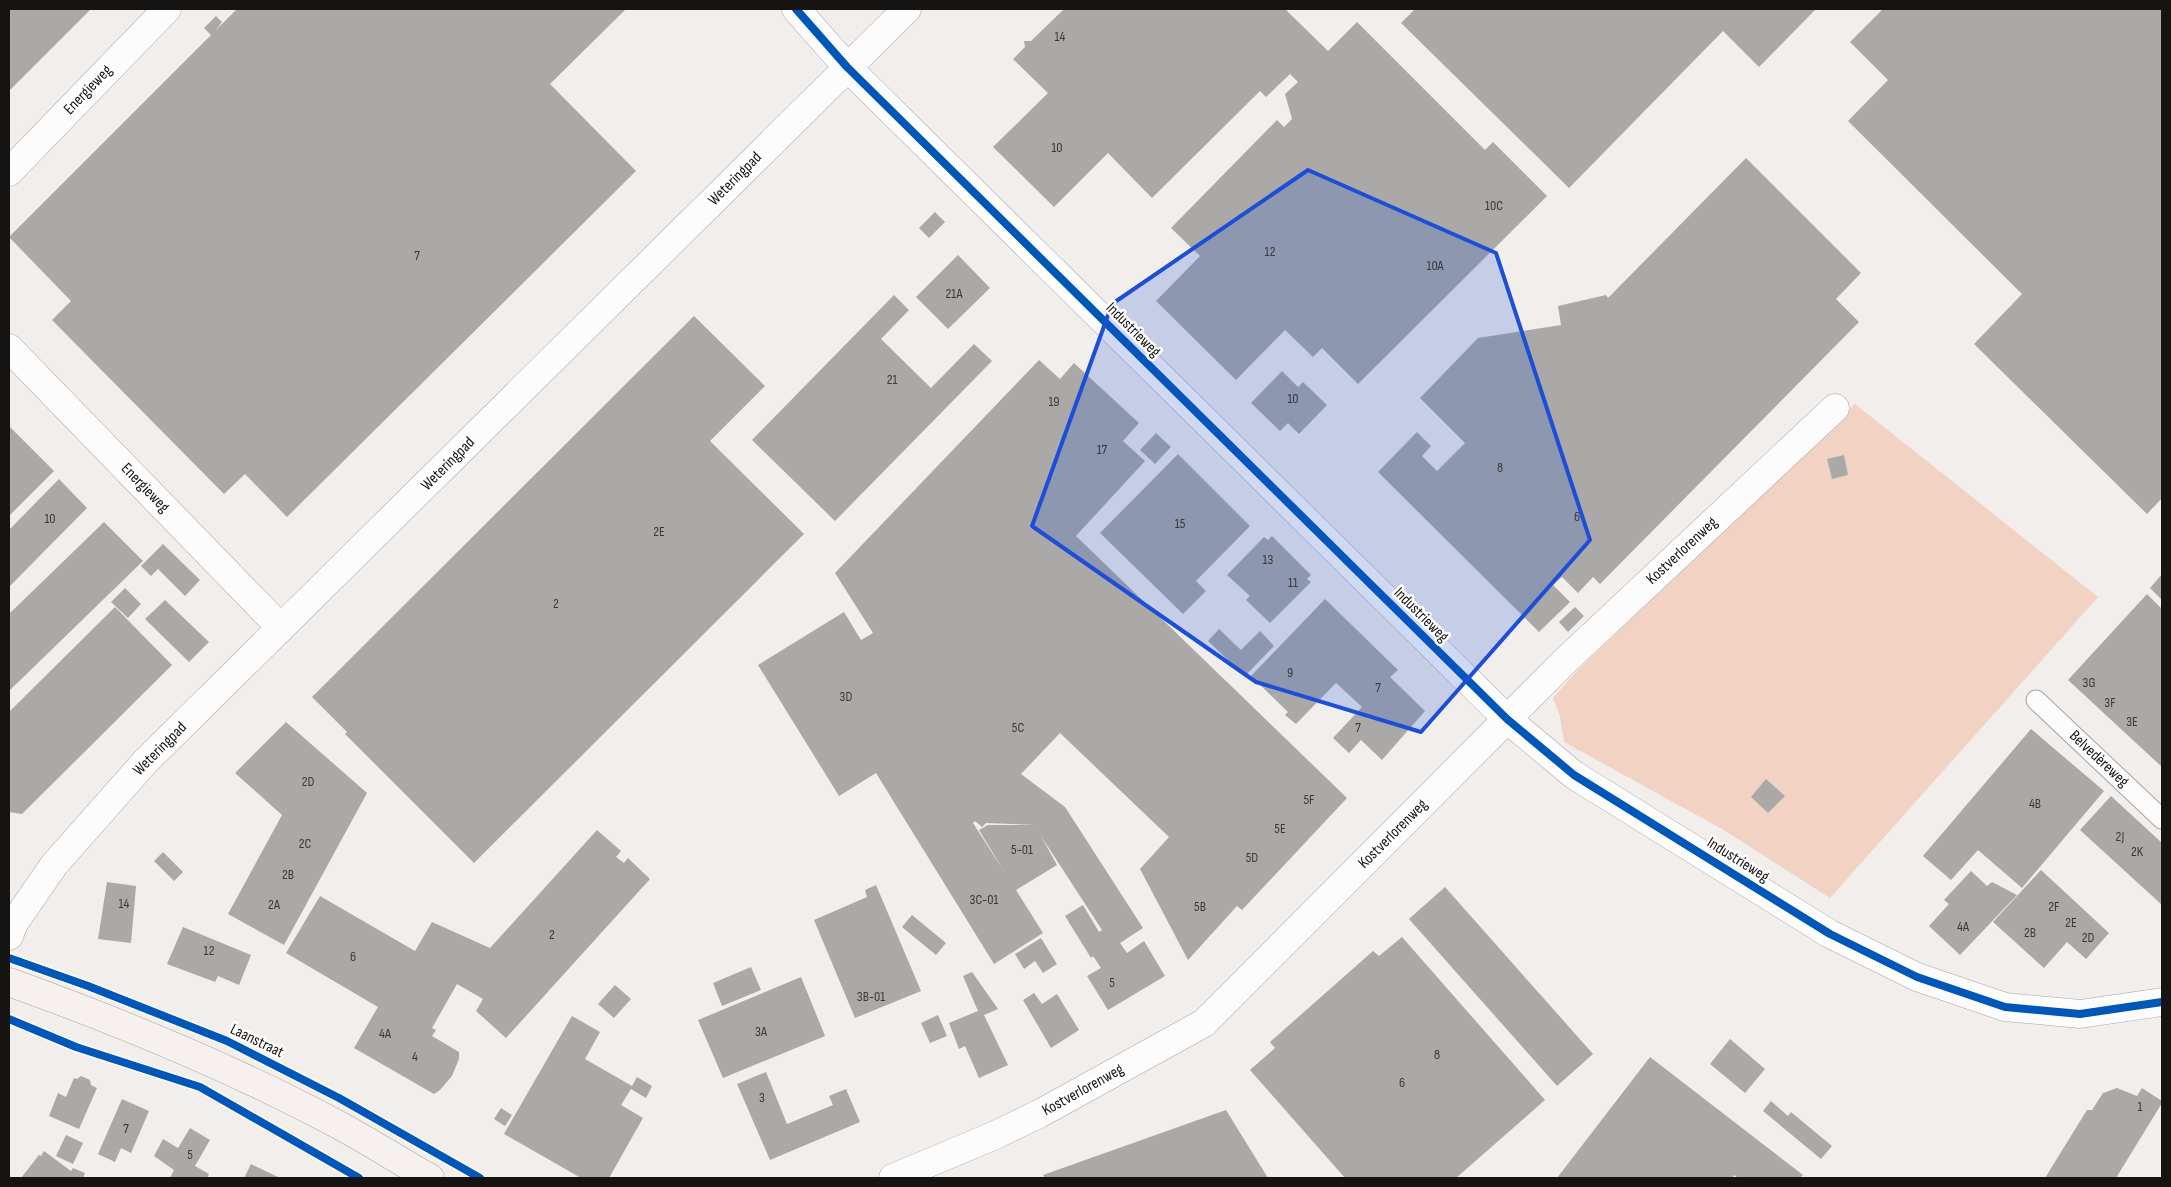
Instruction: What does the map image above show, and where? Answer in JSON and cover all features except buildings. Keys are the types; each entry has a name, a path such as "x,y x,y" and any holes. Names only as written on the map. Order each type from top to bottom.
{"street":[{"name":"Energieweg","path":"9,172 167,9"},
{"name":"Industrieweg","path":"796,9 848,67 1507,719 1574,774 1830,934 1917,977 2005,1007 2080,1014 2162,1002"},
{"name":"Weteringpad","path":"9,936 14,924 49,872 145,762 907,9"},
{"name":"Energieweg","path":"9,348 281,628"},
{"name":"Kostverlorenweg","path":"893,1178 993,1136 1039,1114 1204,1023 1564,662 1835,408"},
{"path":"9,982 87,1010 223,1068 336,1123 430,1178"}],"lane":[{"name":"Belvedèreweg","path":"2036,700 2162,819"}],"highlighted area":[{"path":"1308,170 1496,253 1590,540 1421,732 1256,682 1032,526 1112,304"}],"shaded area":[{"path":"1855,404 2098,597 1830,898 1722,829 1564,742 1560,716 1553,698 1576,672"}],"cycle path":[{"path":"796,9 847,67 1507,719 1574,775 1830,934 1917,977 2005,1007 2080,1014 2162,1002"},
{"name":"Laanstraat","path":"9,958 88,986 227,1041 339,1098 480,1178"},
{"path":"9,1019 76,1047 200,1087 359,1178"}]}
